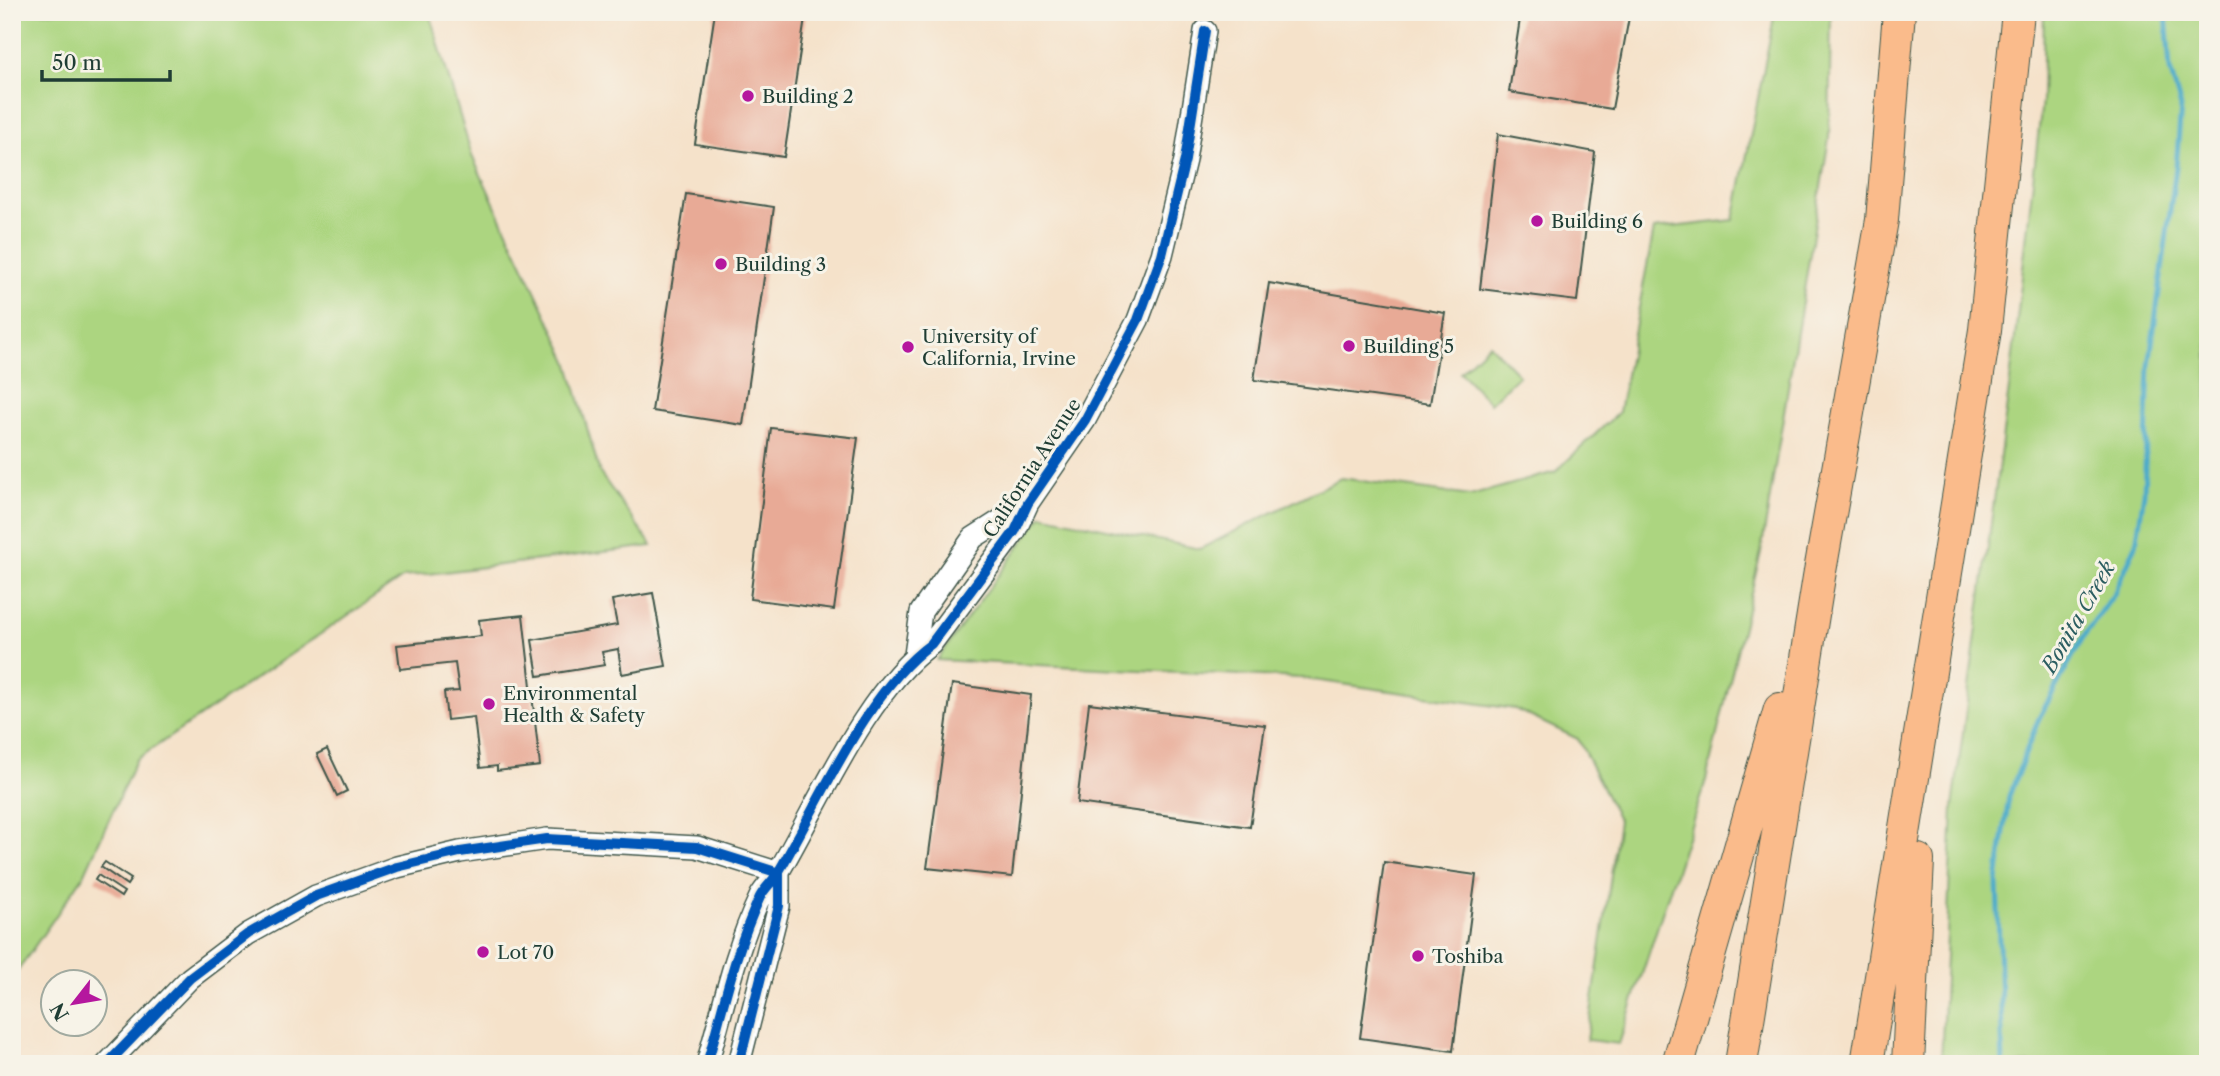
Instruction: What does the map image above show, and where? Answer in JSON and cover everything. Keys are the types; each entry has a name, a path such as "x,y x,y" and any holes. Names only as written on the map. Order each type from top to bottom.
{"highway":[{"path":"1741,1064 1819,577 1882,220 1899,12"},
{"path":"1867,1064 1985,330 2018,12"},
{"path":"1678,1064 1819,577"},
{"path":"1908,1064 1909,990 1930,663"}],"street":[{"name":"California Avenue","path":"707,1064 735,961 761,894 779,873 828,778 880,700 915,655 932,643 1015,531 1028,503 1085,420 1138,320 1161,255 1185,160 1205,31"},
{"name":"California Avenue","path":"915,655 921,612 965,549 982,531 1028,503"},
{"path":"107,1064 190,978 248,934 316,896 397,867 460,852 547,839 697,847 779,873"},
{"name":"California Avenue","path":"739,1064 779,906 779,873"}],"green space":[{"path":"12,12 429,12 472,156 568,361 600,473 652,546 404,577 136,760 84,875 12,979"},
{"path":"1775,12 1831,12 1829,138 1761,552 1706,780 1619,1044 1587,1040 1619,821 1578,739 1515,709 1300,678 937,660 1042,515 1200,549 1341,478 1470,496 1555,472 1619,412 1654,229 1734,220"},
{"path":"2044,12 2208,12 2208,1064 1941,1064 1953,807 2010,381 2042,101"},
{"path":"1489,344 1519,375 1490,403 1460,372"}],"building":[{"name":"Building 2","path":"715,12 806,12 784,157 695,144"},
{"path":"1521,12 1630,12 1612,109 1509,92"},
{"name":"Building 6","path":"1498,134 1595,152 1577,301 1480,289"},
{"name":"Building 3","path":"686,194 774,207 743,425 652,411"},
{"name":"Building 5","path":"1269,283 1445,313 1430,404 1254,380"},
{"path":"771,428 858,438 834,610 750,599"},
{"path":"653,593 666,666 622,674 618,649 602,652 605,665 538,676 532,640 617,625 612,600"},
{"name":"Environmental Health & Safety","path":"523,615 540,766 497,771 497,766 480,768 474,717 447,720 444,692 459,691 455,663 400,669 397,645 481,636 479,620"},
{"path":"952,684 1031,695 1012,877 927,868"},
{"path":"1089,703 1265,725 1250,827 1077,803"},
{"path":"327,749 347,791 337,796 317,754"},
{"path":"105,862 131,879 127,885 101,867"},
{"name":"Toshiba","path":"1384,862 1476,875 1453,1051 1360,1038"},
{"path":"98,875 124,892 121,897 95,880"}],"waterway":[{"name":"Bonita Creek","path":"2003,1064 1997,881 2009,796 2039,718 2082,639 2114,594 2136,545 2144,493 2149,366 2176,167 2181,107 2170,70 2166,12"}],"cycle path":[{"path":"707,1064 736,958 762,893 777,875 865,718 908,664 931,644 1015,531 1028,503 1085,420 1138,320 1162,255 1185,160 1205,31"},
{"path":"107,1064 190,978 248,934 316,896 397,867 460,852 547,839 697,847 779,873"},
{"path":"739,1064 779,906 779,873"}],"place":[{"name":"Building 2","path":"748,96"},
{"name":"Building 6","path":"1537,221"},
{"name":"Building 3","path":"721,264"},
{"name":"Building 5","path":"1349,346"},
{"name":"University of California, Irvine","path":"908,347"},
{"name":"Environmental Health & Safety","path":"489,704"},
{"name":"Lot 70","path":"483,952"},
{"name":"Toshiba","path":"1418,956"}]}
